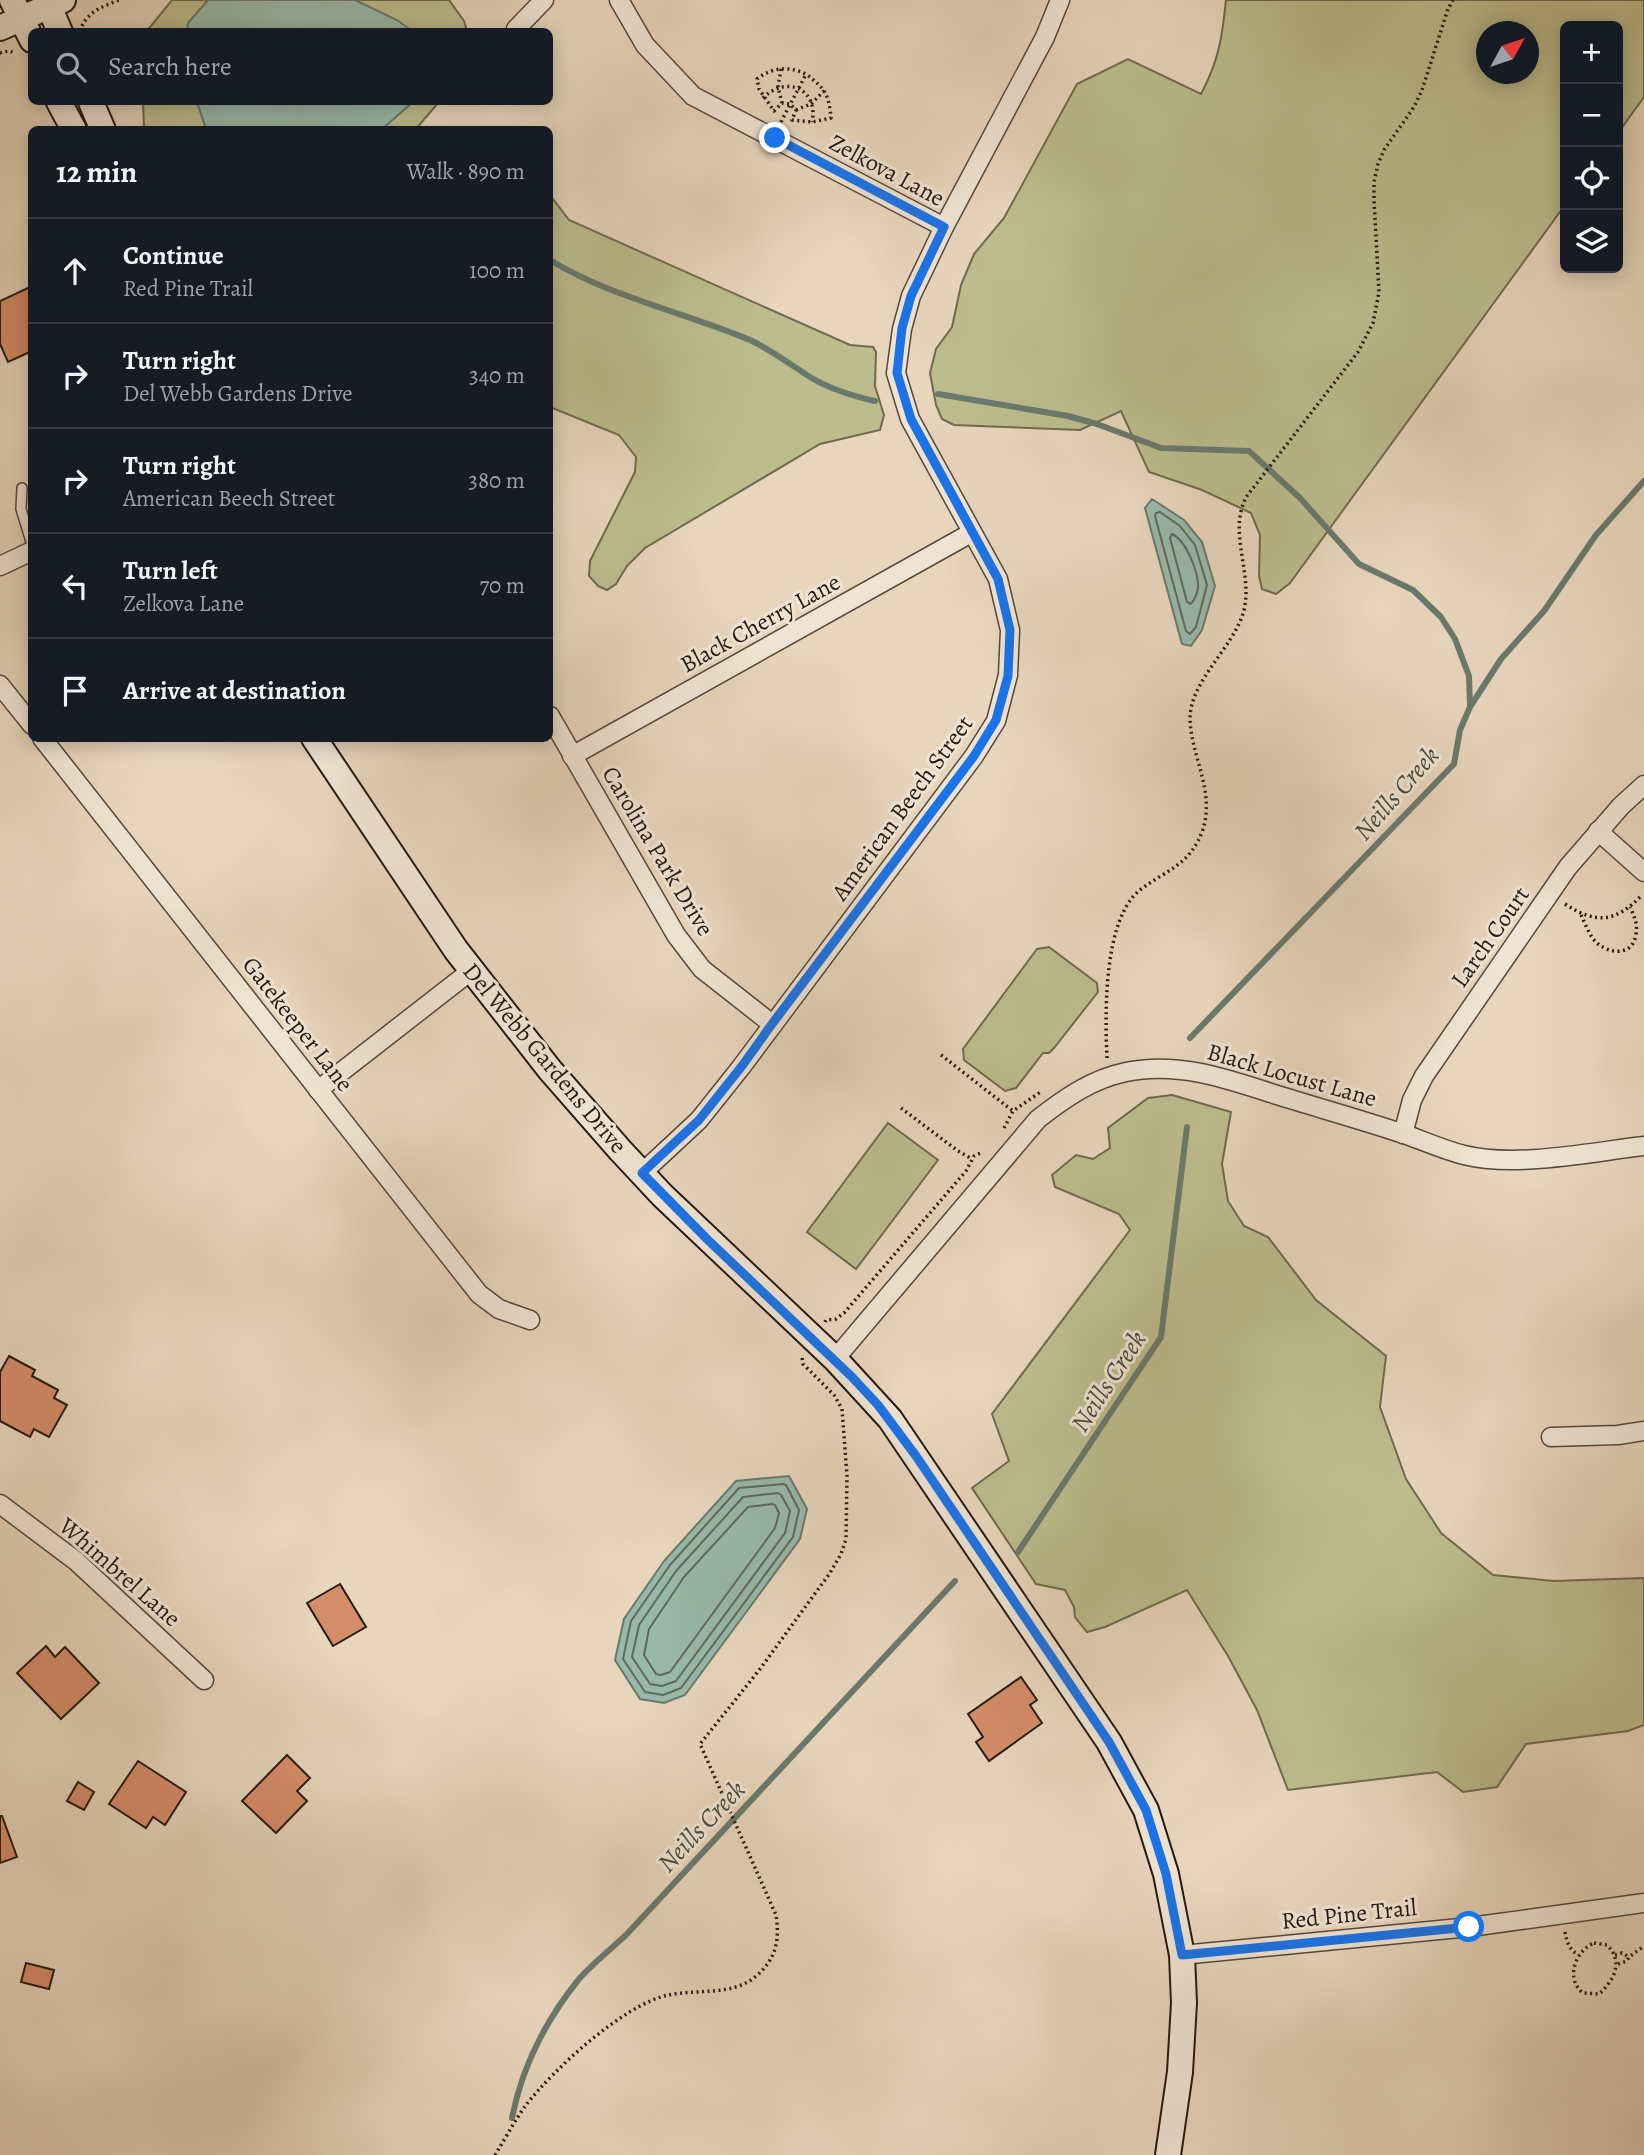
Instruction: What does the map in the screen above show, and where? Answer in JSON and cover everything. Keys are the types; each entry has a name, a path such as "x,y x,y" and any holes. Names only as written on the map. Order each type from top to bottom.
{"street":[{"path":"517,28 544,0"},
{"name":"Zelkova Lane","path":"619,0 645,46 694,96 944,227"},
{"name":"American Beech Street","path":"642,1173 699,1120 742,1066 974,756 996,720 1008,676 1010,630 998,579 911,419 897,373 902,328 911,296 944,227 1045,37 1060,0"},
{"path":"16,28 53,2 71,27"},
{"path":"61,105 72,126"},
{"path":"92,105 101,126"},
{"name":"Black Cherry Lane","path":"572,756 971,533"},
{"path":"0,566 28,553"},
{"path":"0,685 28,720"},
{"name":"Carolina Park Drive","path":"553,721 676,935 702,969 772,1024"},
{"name":"Gatekeeper Lane","path":"45,742 480,1294 499,1308 530,1320"},
{"name":"Del Webb Gardens Drive","path":"317,742 405,877 471,970 550,1070 642,1173 708,1240 835,1359 897,1428 1109,1742 1146,1810 1166,1874 1182,1955 1184,2003 1180,2072 1168,2155"},
{"name":"Larch Court","path":"1403,1134 1412,1100 1424,1076 1568,866 1644,785"},
{"path":"1598,831 1644,872"},
{"path":"318,1090 471,970"},
{"name":"Black Locust Lane","path":"835,1359 1038,1119 1092,1083 1125,1072 1156,1068 1200,1072 1466,1156 1536,1158 1644,1146"},
{"path":"1551,1437 1644,1432"},
{"name":"Whimbrel Lane","path":"0,1504 76,1561 204,1680"},
{"name":"Red Pine Trail","path":"1182,1955 1469,1927 1644,1903"}],"lane":[{"path":"22,488 21,509 28,532"}],"path":[{"path":"71,27 119,0"},
{"path":"1107,1060 1106,994 1119,921 1125,908 1139,891 1172,870 1192,851 1204,827 1205,789 1192,732 1191,708 1200,687 1232,637 1243,612 1247,587 1238,520 1242,504 1358,352 1373,323 1379,292 1374,200 1378,164 1422,90 1453,0"},
{"path":"0,53 9,51 16,28"},
{"path":"782,103 774,111 763,98 757,79 771,71 792,68 806,74 825,90 830,103 831,118 812,122 792,120 796,110 811,104 825,90"},
{"path":"781,69 778,87 782,103"},
{"path":"781,122 806,74"},
{"path":"763,98 785,85 798,89 805,93 811,104 812,122"},
{"path":"782,103 790,104 796,110"},
{"path":"1565,904 1581,915 1608,918 1620,914 1642,895"},
{"path":"1581,915 1595,941 1616,953 1626,950 1634,942 1636,922 1630,907"},
{"path":"941,1055 968,1079 1013,1111"},
{"path":"1006,1126 1013,1111 1047,1088"},
{"path":"901,1108 971,1159"},
{"path":"824,1327 826,1320 836,1319 844,1313 965,1171 971,1159 982,1153"},
{"path":"495,2155 525,2107 547,2080 575,2054 618,2021 665,1996 741,1987 756,1976 776,1950 779,1933 776,1915 700,1744 760,1669 830,1573 846,1539 847,1476 842,1409 834,1395 803,1364 802,1356 807,1351"},
{"path":"1565,1932 1572,1952 1579,1955"},
{"path":"1594,1943 1608,1945 1615,1955 1617,1964 1611,1981 1599,1994 1583,1993 1574,1983 1572,1976 1579,1955 1588,1945 1594,1943"},
{"path":"1617,1964 1623,1964 1644,1946"},
{"path":"1615,1955 1622,1953 1629,1957"}],"green space":[{"path":"172,0 449,0 466,28 149,28"},
{"path":"1226,0 1644,0 1644,97 1623,126 1623,21 1560,21 1560,212 1290,583 1276,594 1262,589 1259,576 1260,535 1251,513 1202,490 1149,472 1121,411 1080,430 954,425 942,419 936,405 930,373 936,349 952,327 961,285 974,254 1004,218 1077,84 1128,59 1201,94 1216,59"},
{"path":"143,105 436,105 418,126 144,126"},
{"path":"553,199 569,220 850,345 873,347 876,352 875,386 884,415 880,430 820,444 645,548 627,566 616,584 607,590 598,586 589,576 590,561 635,472 636,457 619,435 553,408"},
{"path":"1049,947 1097,983 1098,992 1054,1048 1049,1053 1043,1053 1016,1088 1005,1091 964,1060 963,1049 1037,949"},
{"path":"1172,1095 1231,1112 1222,1164 1228,1201 1244,1226 1268,1237 1316,1300 1386,1356 1380,1407 1406,1479 1441,1533 1493,1575 1553,1581 1644,1578 1644,1725 1628,1731 1526,1744 1497,1787 1463,1792 1437,1772 1288,1790 1257,1710 1228,1656 1187,1590 1105,1627 1087,1632 1075,1617 1074,1607 1065,1590 1036,1584 972,1488 1009,1461 992,1414 1130,1230 1119,1214 1055,1187 1052,1175 1076,1155 1093,1159 1110,1148 1108,1128 1148,1098"},
{"path":"888,1123 938,1160 856,1269 807,1232"}],"water":[{"path":"208,0 355,0 408,28 187,28 188,23"},
{"path":"198,105 410,105 386,126 205,126"},
{"path":"1152,499 1184,520 1202,542 1215,586 1202,630 1191,646 1182,644 1145,508"},
{"path":"789,1476 807,1509 800,1539 685,1695 664,1703 640,1699 615,1660 624,1619 664,1561 736,1481"}],"building":[{"path":"28,288 28,353 8,362 0,344 0,301"},
{"path":"9,1356 35,1370 32,1376 58,1390 54,1398 67,1405 49,1437 34,1429 30,1437 0,1421 0,1372"},
{"path":"340,1584 366,1627 333,1646 307,1603"},
{"path":"46,1646 55,1657 65,1647 99,1683 61,1719 17,1673"},
{"path":"1021,1677 1037,1700 1030,1705 1042,1723 989,1761 976,1742 983,1737 968,1714"},
{"path":"287,1755 310,1778 297,1791 307,1801 276,1833 242,1801"},
{"path":"138,1761 186,1792 165,1825 153,1817 146,1828 109,1804"},
{"path":"78,1782 94,1792 84,1810 67,1801"},
{"path":"0,1816 17,1857 0,1863"},
{"path":"26,1963 54,1970 49,1989 21,1982"}],"waterway":[{"path":"553,262 622,294 750,340 825,385 875,401"},
{"path":"938,394 1068,416 1161,448 1249,451 1300,498 1359,564 1413,590 1441,617 1455,639 1469,676 1470,705"},
{"name":"Neills Creek","path":"1190,1038 1454,764 1460,730 1470,707 1501,659 1544,611 1596,535 1644,481"},
{"name":"Neills Creek","path":"1018,1552 1161,1337 1187,1127"},
{"name":"Neills Creek","path":"512,2118 522,2081 537,2045 556,2011 579,1979 626,1935 955,1581"}],"route":[{"path":"775,138 944,227 911,296 902,328 897,373 911,419 998,579 1010,630 1008,676 996,720 974,756 742,1066 699,1120 642,1173 852,1377 890,1419 916,1456 1109,1742 1146,1810 1166,1874 1182,1955 1469,1927"}]}
